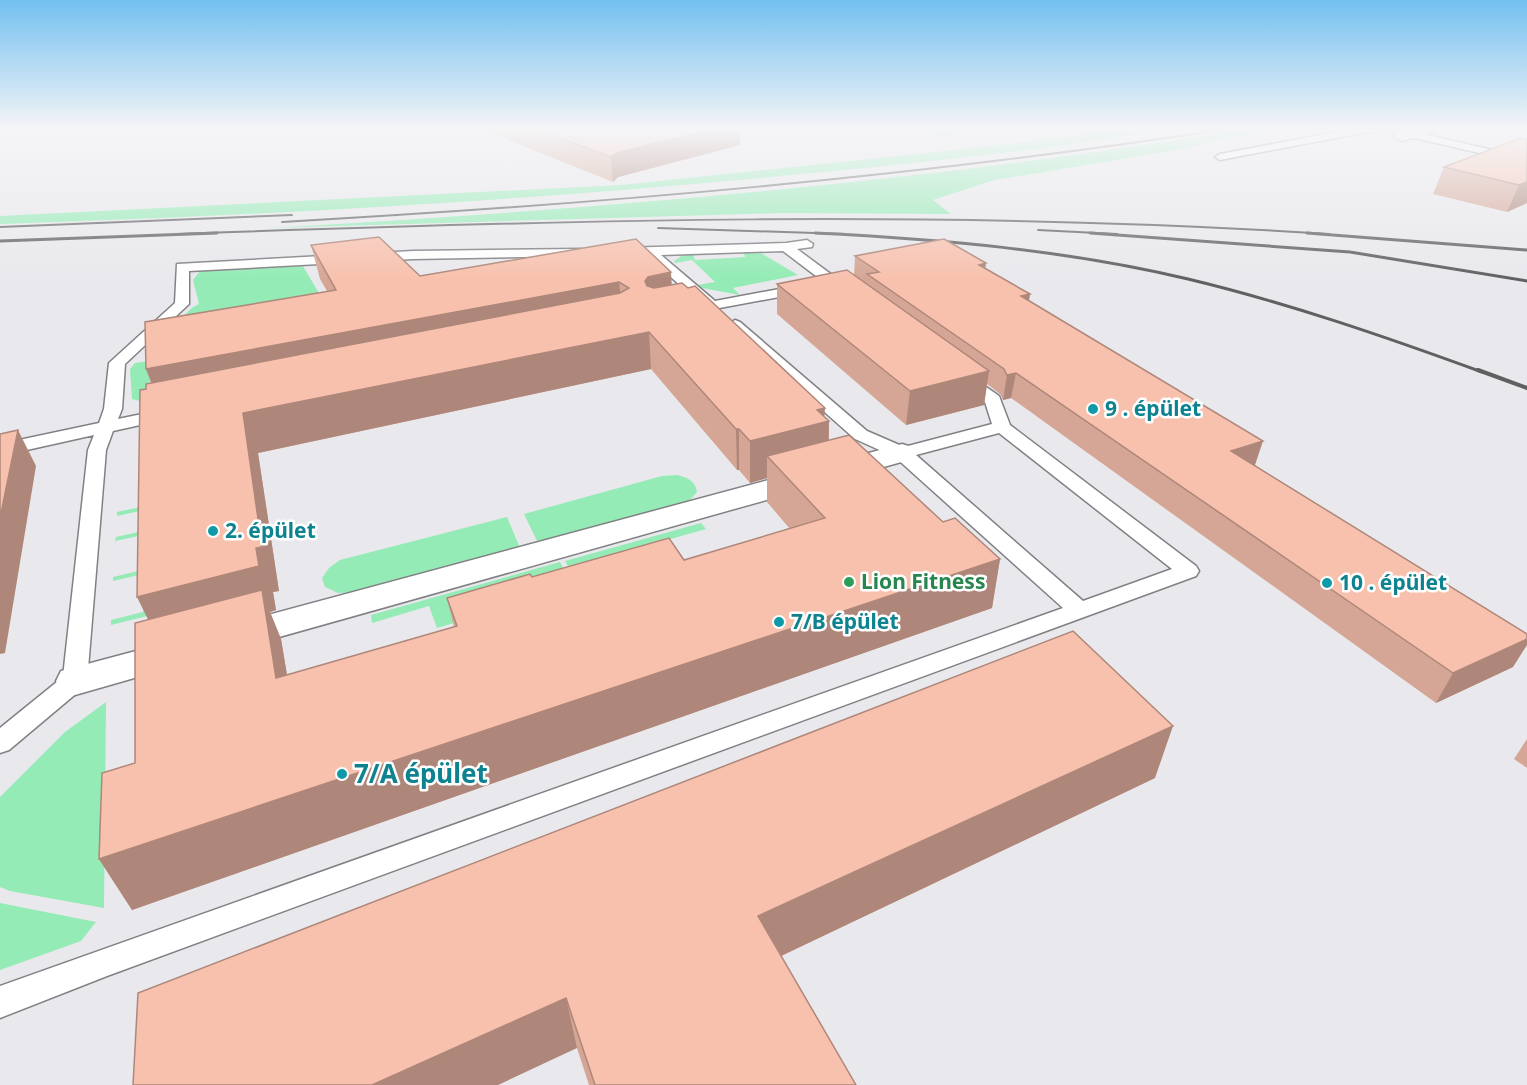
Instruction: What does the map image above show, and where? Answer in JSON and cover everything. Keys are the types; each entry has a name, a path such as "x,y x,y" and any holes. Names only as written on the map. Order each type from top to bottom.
{"street":[{"path":"75,681 902,453"}],"lane":[{"path":"614,252 786,247 807,244"},
{"path":"786,247 861,302"},
{"path":"649,251 861,435 902,453 1080,610"},
{"path":"0,743 75,681 97,450 113,409 117,363 182,304 182,267 413,255 591,252"},
{"path":"678,312 833,283"},
{"path":"0,1002 127,954 1188,571 1002,426 993,400 950,368"},
{"path":"0,450 179,411"},
{"path":"902,453 1002,426"}],"green space":[{"path":"681,179 751,179 562,195 375,207 0,224 0,216 621,185"},
{"path":"880,179 1002,179 933,200 951,214 784,213 270,228 517,212"},
{"path":"743,251 761,253 798,275 733,288 740,295 702,288 698,285 715,282 692,260 675,263 674,261 684,254 693,254 695,260 745,257"},
{"path":"303,266 320,295 168,330 199,304 193,280 200,271"},
{"path":"149,361 152,404 132,399 130,369 135,363"},
{"path":"677,475 688,479 695,485 697,492 689,501 538,543 524,514 662,476"},
{"path":"150,505 151,615 111,625 111,620 143,612 143,574 113,581 113,577 143,570 143,535 115,541 116,537 143,531 144,510 117,516 117,512"},
{"path":"507,517 520,548 359,592 338,593 325,587 322,578 329,568 340,560"},
{"path":"701,523 706,529 653,544 579,586 565,561"},
{"path":"560,562 574,588 437,628 429,606 372,623 371,615"},
{"path":"106,702 104,908 10,891 0,887 0,797 65,732"},
{"path":"0,903 96,922 81,941 0,970"}],"building":[{"path":"1492,179 1527,179 1527,182 1519,185"},
{"path":"379,237 420,276 636,239 671,272 648,277 645,281 647,286 654,288 682,283 688,288 695,286 825,408 817,410 829,421 750,441 739,429 736,429 649,332 243,413 262,547 256,548 259,566 137,597 140,390 146,389 146,384 620,293 629,288 619,282 146,369 145,322 336,290 311,245"},
{"path":"944,239 986,263 979,265 1030,294 1021,296 1263,441 1231,451 1527,634 1527,639 1453,673 1016,373 1007,375 1004,369 867,274 879,272 855,256"},
{"path":"847,270 989,371 910,391 777,284"},
{"path":"18,430 0,518 0,434"},
{"path":"849,435 943,522 955,518 1000,559 99,859 102,773 135,763 135,623 262,590 276,678 457,626 447,598 530,574 532,577 669,538 684,560 825,518 767,456"},
{"path":"1073,631 1173,726 758,916 856,1085 595,1085 566,998 372,1085 133,1085 138,993"}],"railway":[{"path":"282,222 521,207 841,179"},
{"path":"0,227 292,215"},
{"path":"178,234 754,219 1041,221 1329,234"},
{"path":"658,228 816,233"},
{"path":"1038,230 1117,234"},
{"path":"0,241 217,233"},
{"path":"816,233 845,234"},
{"path":"816,233 1003,247 1142,269 1225,288 1300,310 1482,372"},
{"path":"1090,233 1350,252 1527,281"},
{"path":"1307,233 1527,250"},
{"path":"1478,370 1527,388"}],"place":[{"name":"9 . épület","path":"1093,409"},
{"name":"2. épület","path":"213,531"},
{"name":"Lion Fitness","path":"849,582"},
{"name":"10 . épület","path":"1327,583"},
{"name":"7/B épület","path":"779,622"},
{"name":"7/A épület","path":"342,774"}]}
